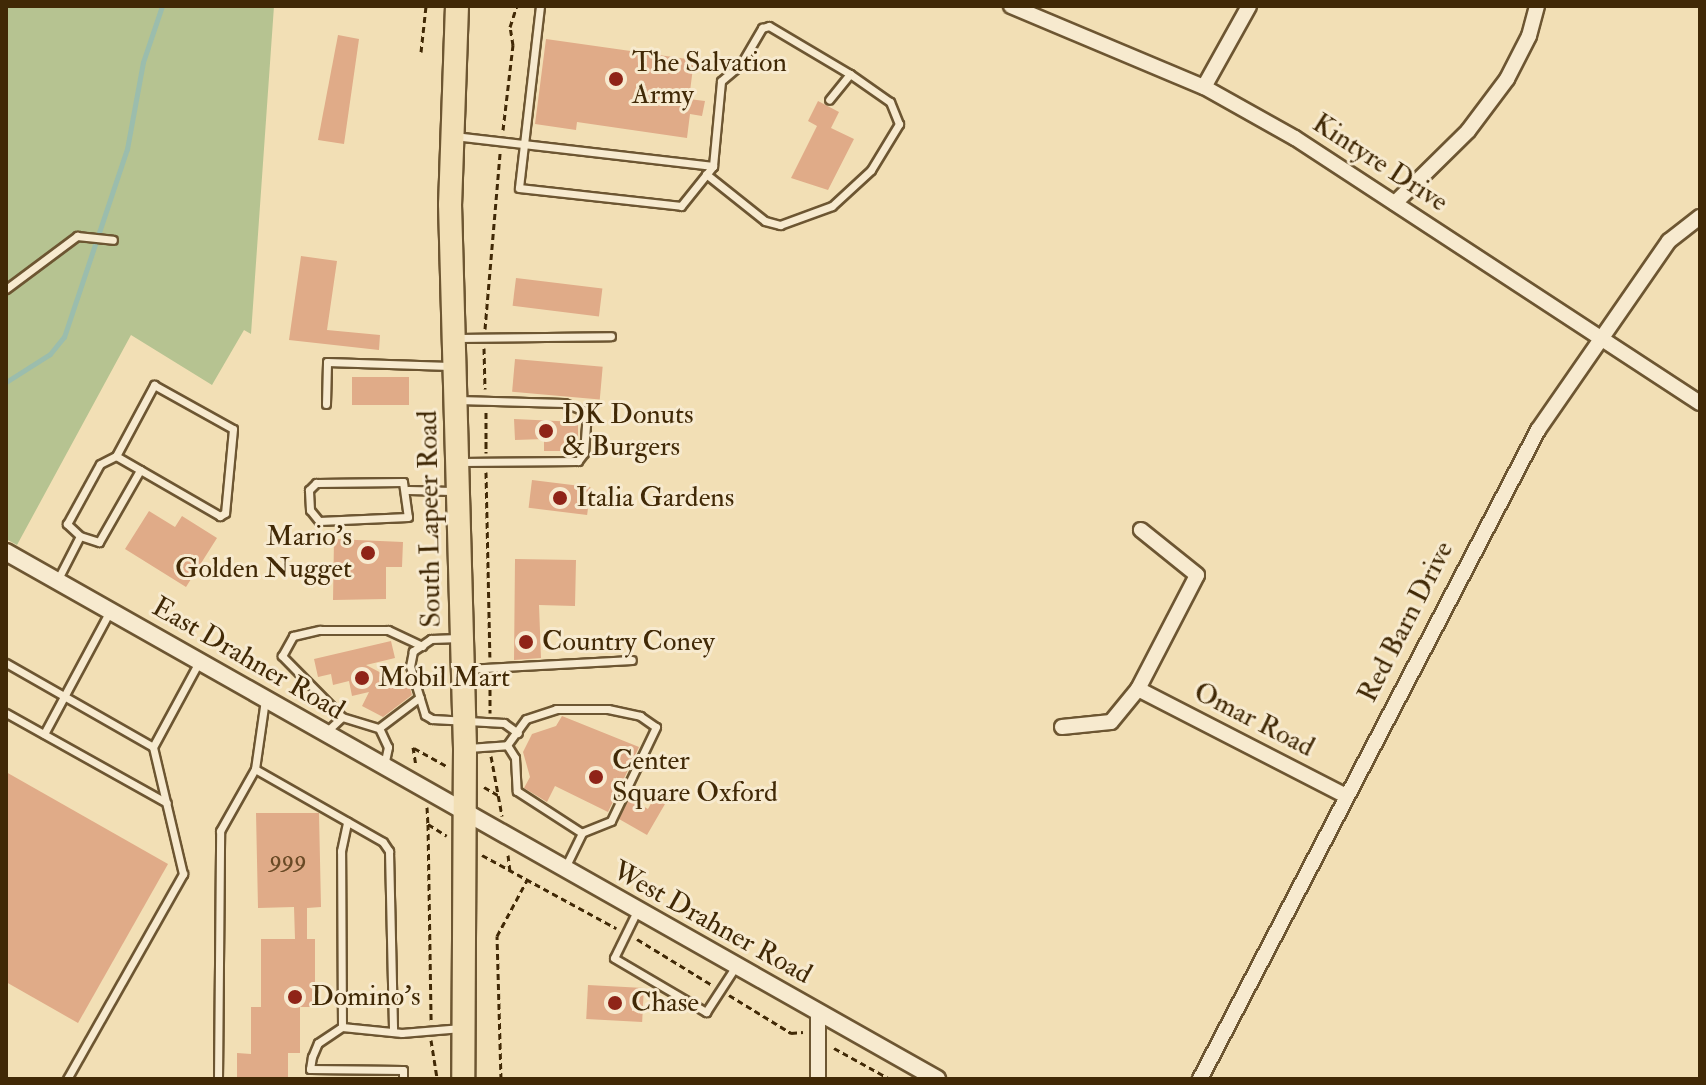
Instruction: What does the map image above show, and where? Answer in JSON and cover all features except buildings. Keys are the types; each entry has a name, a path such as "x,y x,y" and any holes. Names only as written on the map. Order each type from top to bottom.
{"main road":[{"name":"South Lapeer Road","path":"457,6 452,136 465,720 462,813 463,1079"}],"street":[{"name":"Kintyre Drive","path":"1011,6 1204,87 1395,203 1700,403"},
{"path":"1204,87 1249,6"},
{"path":"1395,203 1468,131 1507,79 1537,6"},
{"name":"Red Barn Drive","path":"1200,1079 1538,430 1669,241 1700,217"},
{"path":"1062,727 1111,722 1138,689 1197,575 1141,530"},
{"name":"East Drahner Road","path":"6,552 462,813"},
{"name":"Omar Road","path":"1138,689 1346,796"},
{"name":"West Drahner Road","path":"462,813 937,1079"},
{"path":"818,1012 818,1079"}],"lane":[{"path":"540,6 519,188 681,206 706,174 713,166 721,81 741,64 762,28 769,26 850,74 890,102 899,124 871,170 832,206 780,225 765,221 706,174"},
{"path":"829,100 850,74"},
{"path":"452,136 713,166"},
{"path":"6,289 77,236 113,240"},
{"path":"455,338 611,336"},
{"path":"326,404 327,362 456,367"},
{"path":"116,456 223,515 233,429 154,385 116,456 100,464 67,524 80,536 99,542 140,470"},
{"path":"457,400 564,403 587,412 584,453 578,461 458,462"},
{"path":"403,482 408,490 405,521 319,521 310,510 309,490 316,483 403,482"},
{"path":"408,490 459,491"},
{"path":"57,581 80,536"},
{"path":"44,734 111,611"},
{"path":"383,768 388,747 379,728 342,717 282,656 293,636 320,630 388,630 422,646"},
{"path":"463,637 431,639 413,651 410,666 420,697 432,719 504,723 518,733"},
{"path":"464,669 632,660"},
{"path":"67,1079 183,874 153,747 199,662"},
{"path":"6,663 153,747"},
{"path":"379,728 420,697"},
{"path":"218,1079 220,831 255,769 265,700"},
{"path":"465,749 507,745 526,719 556,709 608,709 640,716 656,727 611,821 582,833 564,870"},
{"path":"6,713 167,803"},
{"path":"324,734 342,717"},
{"path":"507,745 515,758 517,791 582,833"},
{"path":"255,769 347,822 389,851 393,1032"},
{"path":"342,1027 341,851 347,822"},
{"path":"637,911 614,958 706,1012 736,966"},
{"path":"310,1079 318,1043 342,1027 393,1032 462,1028"},
{"path":"310,1069 403,1070 403,1079"}],"path":[{"path":"421,52 426,6"},
{"path":"437,1079 431,1030 428,821 442,833"},
{"path":"513,872 533,884"},
{"path":"501,1079 497,936 527,880"}],"green space":[{"path":"6,6 274,6 251,334 244,330 212,385 131,335 17,545 6,539"}],"waterway":[{"path":"6,382 50,354 64,337 127,149 143,62 162,6"}],"place":[{"name":"The Salvation Army","path":"616,79"},
{"name":"DK Donuts & Burgers","path":"546,431"},
{"name":"Italia Gardens","path":"560,498"},
{"name":"Mario's Golden Nugget","path":"368,553"},
{"name":"Country Coney","path":"526,642"},
{"name":"Mobil Mart","path":"362,678"},
{"name":"Center Square Oxford","path":"596,777"},
{"name":"Domino's","path":"295,997"},
{"name":"Chase","path":"615,1003"}]}
